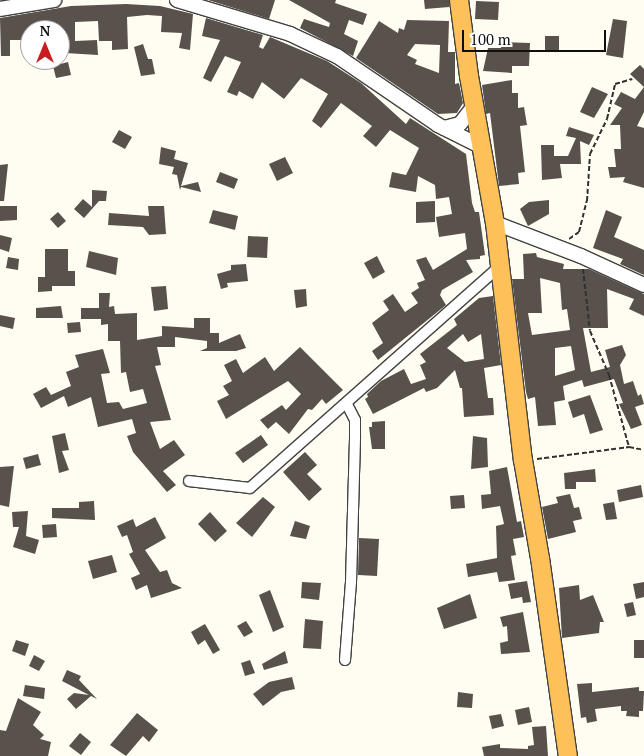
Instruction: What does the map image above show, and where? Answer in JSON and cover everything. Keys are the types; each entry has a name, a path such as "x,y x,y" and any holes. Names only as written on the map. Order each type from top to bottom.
{"highway":[{"path":"460,0 480,146 495,223 498,268 523,460 540,558 568,756"}],"street":[{"path":"0,9 28,2 54,0"},
{"path":"177,0 290,34 337,56 444,128 480,146"},
{"path":"444,128 460,124 474,106"},
{"path":"495,223 581,256 644,285"},
{"path":"189,481 250,488 347,404 498,268"},
{"path":"345,660 351,582 355,436 355,420 347,404"}],"path":[{"path":"556,247 578,232 587,201 590,154 607,119 616,84 632,79"},
{"path":"581,256 590,331 609,375 629,447"},
{"path":"523,460 629,447 644,450"}],"building":[{"path":"208,0 275,0 269,19"},
{"path":"289,0 336,0 335,3 367,14 363,25 349,20 344,34 358,41 353,56 300,28 304,19 329,27 330,23"},
{"path":"424,0 449,0 449,7 425,9"},
{"path":"476,1 499,2 498,20 475,19"},
{"path":"126,4 160,6 193,14 190,50 179,48 182,33 161,32 162,16 147,15 127,17 128,49 112,50 112,41 99,41 98,21 75,22 75,41 97,40 98,55 70,53 70,20 20,20 20,40 10,40 10,56 1,56 0,18 71,6"},
{"path":"206,18 263,35 259,47 263,49 270,37 327,61 361,83 406,124 410,118 466,154 472,203 475,212 479,212 485,255 480,256 480,259 466,260 473,272 442,290 440,295 446,305 378,360 372,351 383,343 372,323 389,310 383,301 393,294 405,312 418,303 411,293 419,288 417,283 425,280 416,260 426,257 433,270 467,249 465,233 439,237 436,217 452,214 449,197 436,199 435,185 418,176 416,192 389,187 392,172 406,175 419,148 390,130 376,147 363,136 372,126 341,103 321,128 312,121 328,94 301,78 284,99 262,82 253,99 239,91 237,96 227,92 241,62 225,56 211,82 203,78 220,40 202,36"},
{"path":"613,19 627,21 623,58 606,55"},
{"path":"407,20 449,21 448,52 455,52 455,84 459,83 463,103 457,113 438,114 356,58 379,21 398,33 399,28 404,30","holes":["415,44 440,45 439,73 415,64 417,60 407,55"]},
{"path":"545,36 559,36 559,52 545,52"},
{"path":"501,42 530,43 529,66 512,66 512,73 483,71 488,48 501,48"},
{"path":"143,44 148,59 152,59 155,74 141,76 134,47"},
{"path":"640,65 644,69 644,87 630,74"},
{"path":"54,70 70,70 71,75 56,78"},
{"path":"512,80 512,93 518,93 518,108 524,107 527,125 520,126 525,172 518,173 519,184 499,186 490,113 486,114 482,85"},
{"path":"592,87 608,94 594,118 580,112"},
{"path":"644,87 644,112 637,126 644,128 644,188 623,182 625,177 610,178 608,167 616,167 614,149 621,149 620,125 610,125 622,108 614,104 621,92 635,99"},
{"path":"569,127 594,135 589,145 580,141 581,164 560,164 562,178 542,180 541,145 554,145 554,156 568,156 576,138 566,136"},
{"path":"119,130 132,137 125,149 112,142"},
{"path":"161,147 176,151 174,159 188,163 181,186 198,182 201,192 181,187 180,190 177,175 172,174 174,167 159,164"},
{"path":"285,157 293,173 277,181 269,164"},
{"path":"8,164 4,201 0,201 0,165"},
{"path":"220,172 238,179 234,189 216,182"},
{"path":"92,190 107,191 106,201 99,201 84,218 74,209 83,199 92,207"},
{"path":"549,200 549,214 528,226 520,209 529,202"},
{"path":"435,201 435,222 416,223 416,202"},
{"path":"0,206 17,206 17,220 0,221"},
{"path":"148,206 164,206 166,234 149,235 143,227 108,225 109,213 149,216"},
{"path":"213,210 238,216 235,230 209,223"},
{"path":"606,210 622,217 614,237 644,250 644,275 620,264 623,259 593,248"},
{"path":"58,212 66,221 58,228 50,219"},
{"path":"0,235 12,238 9,252 0,249"},
{"path":"248,236 268,237 267,258 247,257"},
{"path":"45,249 68,249 68,271 75,271 75,286 52,286 52,291 38,292 38,277 45,277"},
{"path":"89,251 118,258 116,275 86,267"},
{"path":"536,253 537,257 564,264 563,269 589,269 644,294 644,316 629,309 634,299 607,289 608,328 583,328 591,372 610,367 605,350 622,345 626,355 620,365 624,384 633,381 638,396 641,394 644,404 635,407 642,425 631,429 619,404 623,403 614,379 584,387 582,380 563,386 565,400 554,402 556,425 538,426 535,397 528,399 526,392 512,279 524,279 523,254","holes":["540,278 560,283 562,310 567,309 570,330 532,335 528,313 542,313","571,346 575,370 555,376 555,348"]},
{"path":"377,256 385,272 373,279 364,263"},
{"path":"8,257 19,259 18,270 6,268"},
{"path":"246,264 248,281 227,283 228,287 221,289 217,274 231,270 231,265"},
{"path":"166,286 168,309 154,311 151,287"},
{"path":"306,289 307,306 296,308 294,290"},
{"path":"99,293 110,293 109,307 114,306 115,314 137,313 137,340 162,336 162,326 194,328 194,318 210,318 210,333 219,333 219,343 240,334 246,348 236,351 200,351 207,348 207,341 175,337 175,347 157,347 161,365 155,366 171,420 150,422 160,449 174,440 185,455 163,471 176,485 167,492 133,452 127,436 136,433 132,419 98,427 91,397 68,407 64,396 41,408 33,394 46,387 51,395 71,386 66,372 79,367 75,355 103,349 110,373 101,374 107,403 119,402 123,409 147,403 143,389 130,392 126,372 121,373 120,341 108,341 108,324 101,325 101,319 81,319 81,308 99,308"},
{"path":"493,296 501,365 484,368 488,398 493,398 494,415 464,417 462,388 460,388 455,370 437,388 426,392 424,388 373,414 365,399 368,397 367,394 381,381 404,369 411,384 426,379 420,365 426,362 420,354 457,325 454,319 479,298","holes":["463,334 468,342 481,334 484,359 465,362 447,348"]},
{"path":"61,306 63,318 36,318 36,308"},
{"path":"0,315 15,318 13,329 0,326"},
{"path":"80,322 81,332 68,333 67,323"},
{"path":"300,347 343,390 326,404 322,399 312,410 308,409 289,434 276,422 268,429 260,420 282,405 286,410 301,394 288,381 226,419 217,401 229,395 223,386 232,381 224,365 236,359 243,373 265,357 274,371"},
{"path":"590,395 603,430 590,434 584,414 573,418 568,402"},
{"path":"385,421 385,449 372,449 369,427 372,427 372,422"},
{"path":"65,433 69,450 62,451 69,470 59,473 52,436"},
{"path":"261,435 268,445 243,463 235,453"},
{"path":"473,436 487,438 488,467 471,469"},
{"path":"305,452 317,465 307,474 322,489 309,501 283,472"},
{"path":"38,454 41,465 26,469 23,458"},
{"path":"14,466 9,507 0,505 0,467"},
{"path":"507,467 517,522 521,521 524,537 513,539 516,555 511,556 515,580 499,582 497,572 468,577 466,564 497,558 496,526 504,524 500,506 482,509 481,495 491,494 489,471"},
{"path":"595,469 596,482 576,482 576,489 565,489 564,473"},
{"path":"641,485 643,497 619,502 617,490"},
{"path":"570,494 574,508 579,507 582,519 573,521 576,532 548,539 542,507 558,503 556,497"},
{"path":"464,495 465,508 451,509 450,496"},
{"path":"263,497 275,507 252,537 236,523"},
{"path":"94,501 95,520 52,518 52,508 79,508 79,502"},
{"path":"614,502 617,519 606,520 603,504"},
{"path":"28,511 26,536 39,540 35,554 13,547 19,527 13,527 12,512"},
{"path":"210,512 227,531 215,542 198,524"},
{"path":"155,517 166,538 145,550 160,572 167,570 172,583 182,588 151,598 147,585 136,590 131,578 140,574 129,554 133,552 127,535 122,537 117,526 133,519 136,527"},
{"path":"295,521 310,526 306,539 290,536"},
{"path":"56,524 57,537 43,538 42,525"},
{"path":"359,538 379,539 377,576 358,575"},
{"path":"112,555 117,572 93,579 88,561"},
{"path":"527,581 531,602 523,603 522,597 511,599 508,584"},
{"path":"302,582 321,583 319,600 301,598"},
{"path":"644,582 644,597 636,599 633,584"},
{"path":"579,585 580,600 593,595 604,622 600,622 599,633 562,638 559,588"},
{"path":"270,590 284,627 273,632 259,595"},
{"path":"470,594 477,618 444,629 437,608"},
{"path":"633,602 636,615 627,617 624,604"},
{"path":"523,612 530,652 501,654 500,643 508,641 507,626 503,627 500,617"},
{"path":"305,619 323,621 321,649 303,648"},
{"path":"246,621 253,632 244,637 237,626"},
{"path":"205,624 220,650 213,654 205,640 198,645 191,632"},
{"path":"16,640 29,644 25,656 12,651"},
{"path":"634,640 644,640 644,658 634,658"},
{"path":"285,651 288,663 264,670 262,664"},
{"path":"34,655 45,661 39,671 29,666"},
{"path":"250,660 255,673 245,676 241,663"},
{"path":"67,670 81,676 79,680 97,699 91,696 76,709 67,699 74,693 89,695 62,681"},
{"path":"292,677 295,689 281,692 263,706 253,694 269,682"},
{"path":"592,683 592,692 639,687 639,691 644,691 643,711 639,711 639,717 626,716 627,711 621,711 621,706 595,709 597,721 587,723 586,717 581,718 577,684"},
{"path":"25,685 45,688 44,699 23,696"},
{"path":"458,692 473,694 472,708 457,707"},
{"path":"18,698 41,712 33,725 44,735 40,739 51,742 48,756 0,756 0,730 6,731"},
{"path":"529,707 532,722 518,725 515,710"},
{"path":"137,713 158,730 149,742 143,736 126,756 110,745"},
{"path":"501,714 504,726 492,729 489,716"},
{"path":"546,726 548,756 484,756 482,747 500,744 500,748 528,749 528,746 534,745 532,727"},
{"path":"80,733 91,742 81,755 69,746"}]}
